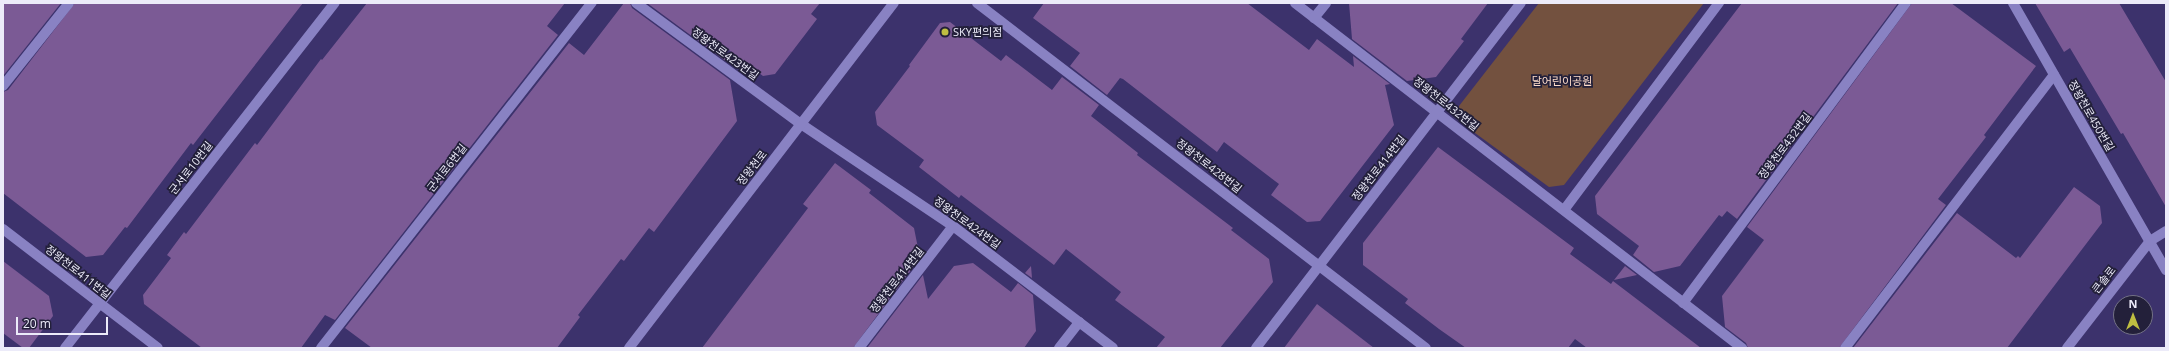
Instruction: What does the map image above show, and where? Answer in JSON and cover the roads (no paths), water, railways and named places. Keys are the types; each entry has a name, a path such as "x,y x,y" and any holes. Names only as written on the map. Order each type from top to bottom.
{"street":[{"path":"3,86 69,3"},
{"name":"군서로10번길","path":"65,348 335,3"},
{"name":"군서로6번길","path":"321,348 592,3"},
{"name":"정왕천로423번길","path":"636,3 801,124"},
{"name":"정왕천로","path":"629,348 894,3"},
{"name":"정왕천로428번길","path":"977,3 1426,348"},
{"name":"정왕천로432번길","path":"1295,3 1742,348"},
{"path":"1314,18 1326,3"},
{"name":"정왕천로414번길","path":"1256,348 1521,3"},
{"path":"1564,210 1719,3"},
{"name":"정왕천로432번길","path":"1683,303 1906,3"},
{"name":"정왕천로450번길","path":"2013,3 2166,270"},
{"path":"1846,348 2054,75"},
{"name":"정왕천로424번길","path":"801,124 953,226 1113,348"},
{"name":"정왕천로414번길","path":"859,348 953,226"},
{"name":"정왕천로411번길","path":"3,229 158,348"},
{"name":"큰솔로","path":"2067,348 2150,241 2166,231"},
{"path":"1059,348 1079,322"}],"place":[{"name":"SKY편의점","path":"945,32"}],"park label":[{"name":"달어린이공원","path":"1562,81"}]}
